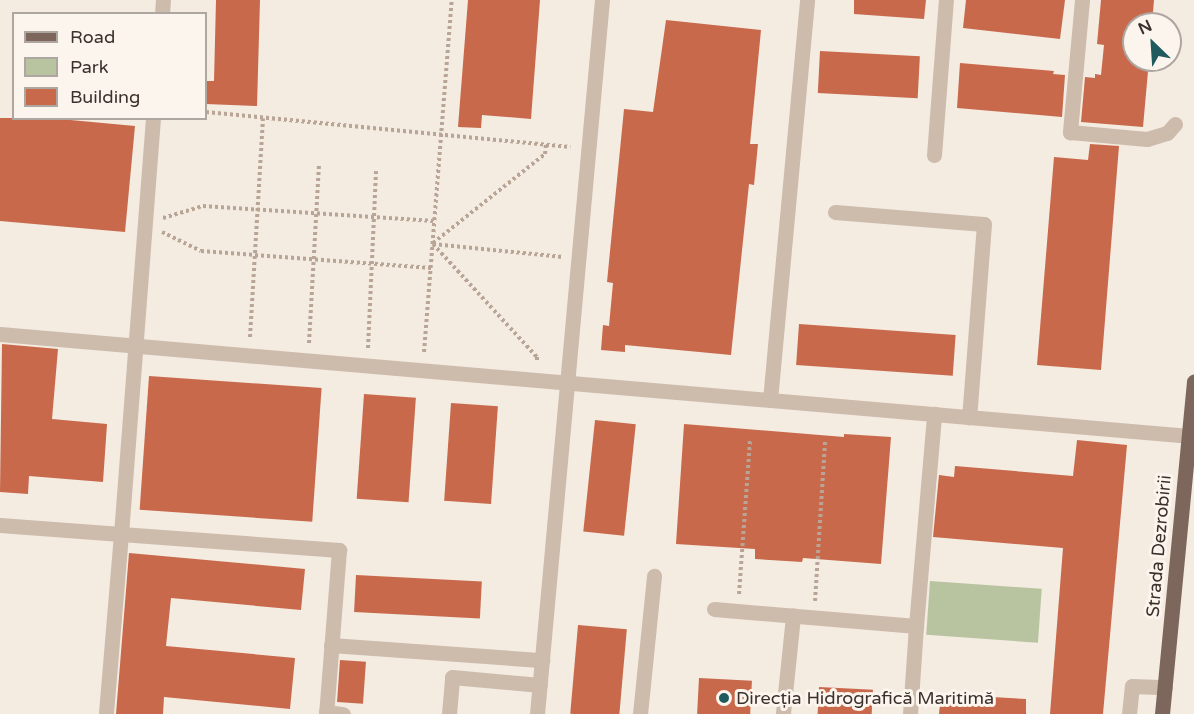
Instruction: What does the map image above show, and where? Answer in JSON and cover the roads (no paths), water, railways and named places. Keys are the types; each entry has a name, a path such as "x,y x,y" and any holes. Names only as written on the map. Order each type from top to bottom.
{"main road":[{"name":"Strada Dezrobirii","path":"1162,714 1194,382"}],"lane":[{"path":"537,714 602,0"},
{"path":"770,400 807,0"},
{"path":"934,155 946,0"},
{"path":"1082,0 1070,132 1147,139 1167,133 1175,124"},
{"path":"106,714 153,120"},
{"path":"835,212 984,224 969,417"},
{"path":"0,334 1189,436"},
{"path":"910,714 934,414"},
{"path":"0,525 339,550 326,713 343,714"},
{"path":"640,714 654,576"},
{"path":"714,609 916,626"},
{"path":"783,713 793,616"},
{"path":"331,645 542,660"},
{"path":"449,714 452,677 540,685"},
{"path":"1129,714 1132,686 1165,687"}],"place":[{"name":"Direcția Hidrografică Maritimă","path":"724,698"}]}
